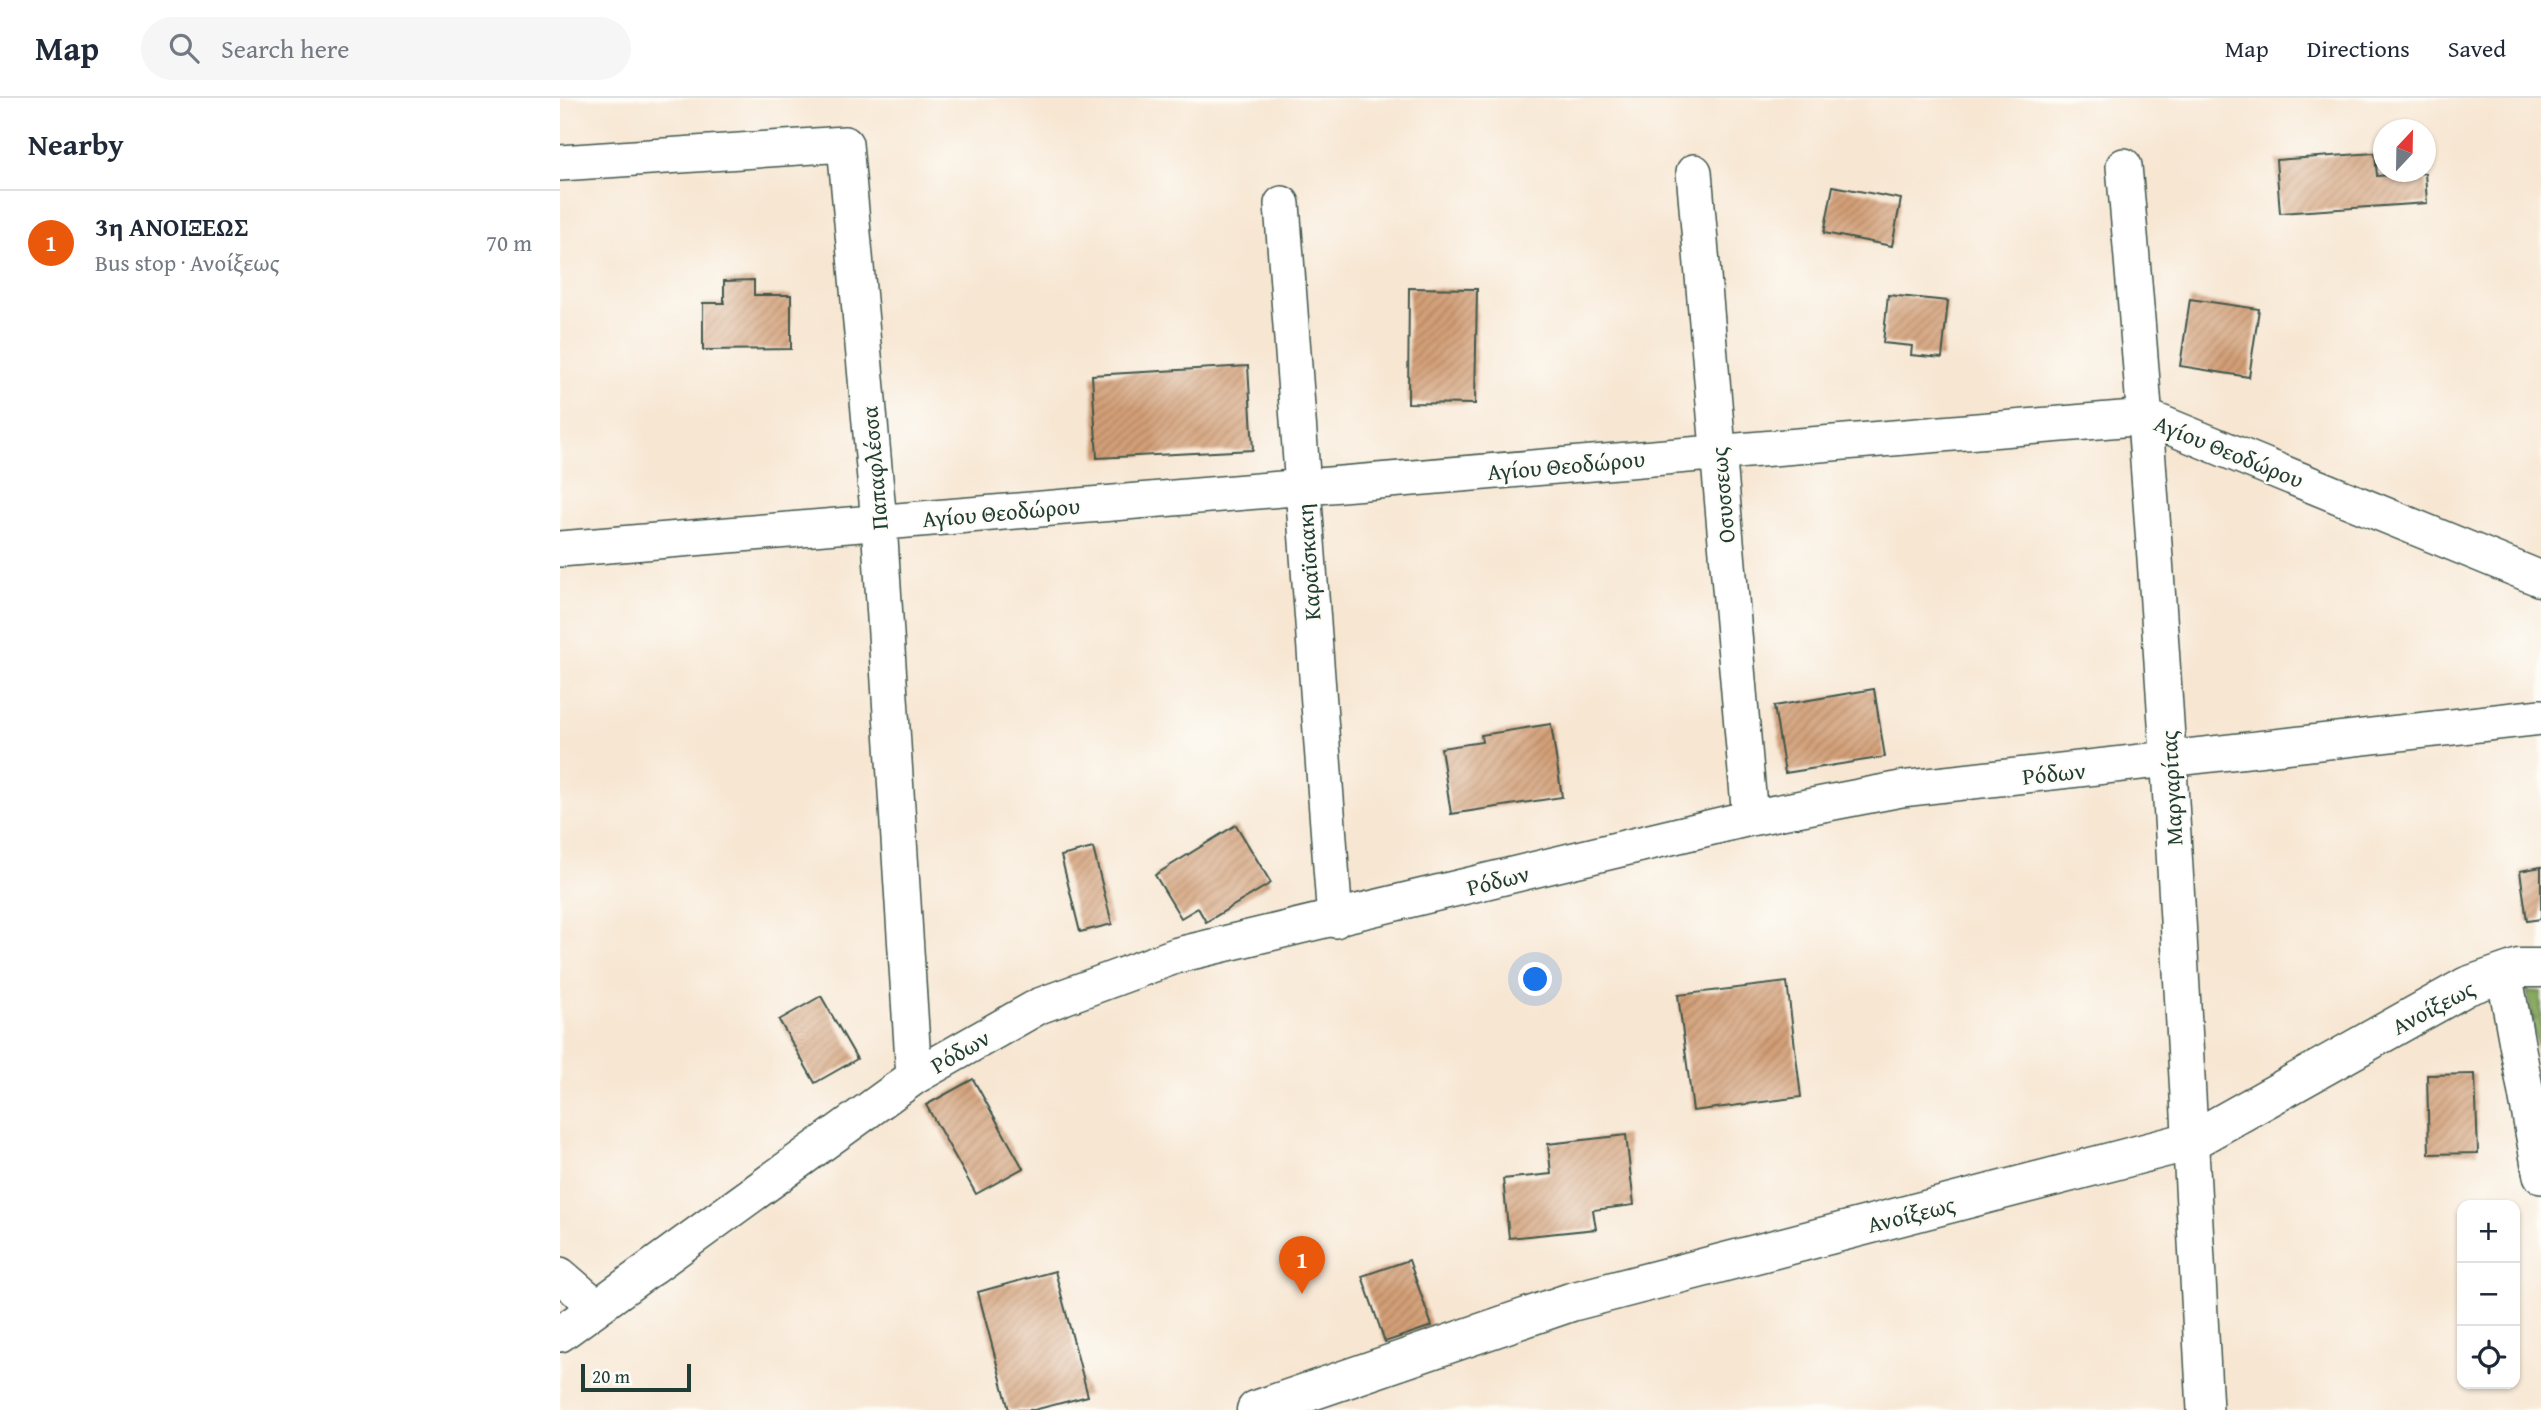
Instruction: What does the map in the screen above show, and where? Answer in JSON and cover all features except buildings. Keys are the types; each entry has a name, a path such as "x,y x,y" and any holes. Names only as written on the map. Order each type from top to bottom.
{"street":[{"name":"Παπαφλέσσα","path":"560,163 845,144 879,523 914,1077"},
{"name":"Μαργαρίτας","path":"2124,166 2146,416 2170,760 2205,1410"},
{"name":"Οσυσσεως","path":"1694,172 1750,818"},
{"name":"Καραϊσκακη","path":"1282,204 1335,920"},
{"name":"Αγίου Θεοδώρου","path":"560,549 2146,416 2541,579"},
{"name":"Ρόδων","path":"560,1334 914,1077 1039,1006 1178,955 1335,920 1750,818 1901,789 2541,716"},
{"name":"Ανοίξεως","path":"1256,1410 1571,1302 2190,1141 2467,986 2519,968 2541,968"},
{"path":"2504,972 2541,1176"},
{"path":"560,1275 597,1307"}],"green space":[{"path":"2527,991 2541,992 2541,1069"}],"place":[{"name":"3η ΑΝΟΙΞΕΩΣ","path":"1302,1294"}]}
